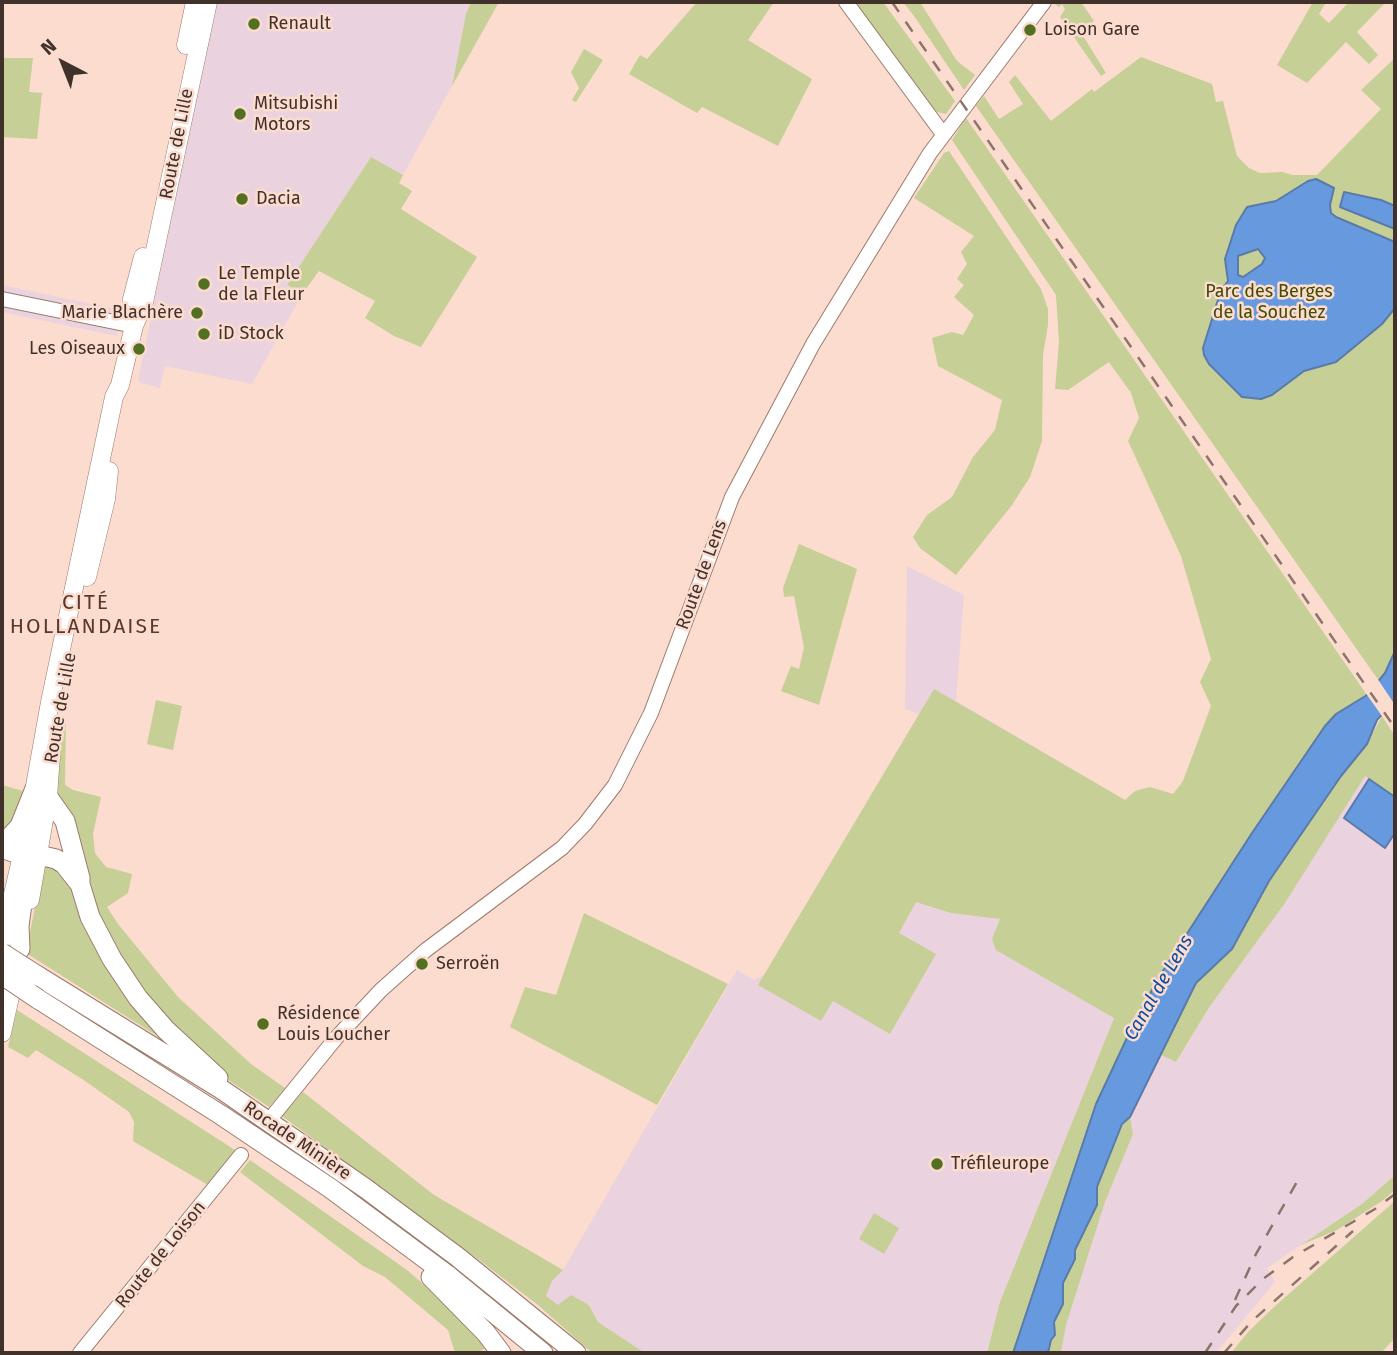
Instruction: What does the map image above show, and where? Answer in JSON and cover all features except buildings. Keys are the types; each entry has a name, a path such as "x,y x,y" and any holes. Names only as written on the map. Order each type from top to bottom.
{"highway":[{"path":"80,884 64,864 56,859 2,847 41,794 65,821 90,917 123,976 166,1030 218,1077 221,1089"},
{"path":"11,951 19,926 30,855"},
{"name":"Rocade Minière","path":"11,951 38,976 221,1089 405,1217 576,1353"},
{"name":"Rocade Minière","path":"2,975 279,1153 397,1237 542,1353"},
{"path":"397,1237 398,1244 452,1296 501,1353"}],"main road":[{"name":"Route de Lille","path":"134,326 132,299 156,197 195,2"},
{"name":"Route de Lille","path":"2,941 30,855 114,397 120,385 134,326 145,302 208,2"},
{"path":"2,1033 11,951"}],"street":[{"path":"846,2 943,134"},
{"name":"Route de Lens","path":"275,1113 347,1025 408,965 562,848 585,824 615,785 652,713 732,497 813,344 943,134 1044,2"},
{"path":"2,299 134,326"},
{"name":"Route de Loison","path":"80,1353 241,1155"}],"shaded area":[{"path":"216,2 471,2 466,14 452,86 403,175 371,157 287,285 303,293 252,384 165,366 160,388 138,380"},
{"path":"2,285 120,310 117,336 2,312"},
{"path":"907,566 964,595 956,701 1125,800 1114,1018 1000,1302 987,1353 645,1353 598,1322 589,1304 558,1305 545,1296 552,1281 563,1270 737,970 754,980 766,974 919,714 905,709"},
{"path":"1365,775 1395,797 1395,1175 1362,1204 1267,1268 1275,1282 1216,1353 1061,1353 1066,1325 1105,1202 1133,1134 1130,1117 1159,1054 1177,1061 1210,1006 1285,903"}],"green space":[{"path":"471,2 499,2 452,86 466,14"},
{"path":"697,2 774,2 748,40 812,79 778,146 702,107 697,113 629,74 640,55 647,59"},
{"path":"853,2 883,2 955,101 946,114 932,108"},
{"path":"903,2 920,2 957,61 975,75 964,90 914,16"},
{"path":"1052,2 1081,2 1094,21 1080,31 1106,73 1101,76 1060,17 1065,9 1062,4 1059,7"},
{"path":"1313,2 1326,2 1319,14 1329,23 1349,2 1386,2 1357,32 1378,55 1369,64 1346,42 1307,83 1277,65"},
{"path":"584,49 603,60 576,102 572,100 579,88 571,72"},
{"name":"Parc des Berges de la Souchez","path":"1141,57 1212,84 1216,102 1223,101 1237,156 1249,168 1260,173 1282,172 1293,175 1317,175 1381,109 1361,90 1395,58 1395,651 1379,681 976,106 984,96 999,119 1023,104 1009,82 1015,75 1051,121 1092,89 1094,92"},
{"path":"2,58 33,58 29,92 42,93 37,139 2,137"},
{"path":"966,118 1367,695 1325,726 1159,977 1133,1025 1096,1104 1013,1353 987,1353 1000,1302 1114,1018 996,950 992,939 1000,919 951,913 916,902 899,933 936,954 890,1034 833,1001 821,1021 758,985 934,689 1125,800 1135,791 1150,787 1173,794 1183,781 1211,706 1200,682 1211,659 1181,556 1128,441 1139,418 1131,393 1109,362 1068,390 1055,389 1059,342 1056,295 952,140"},
{"path":"949,151 1041,289 1048,309 1043,355 1042,441 1030,477 1012,505 956,575 920,548 913,537 927,515 952,497 973,457 995,430 1002,400 938,366 932,338 952,332 963,335 974,315 954,297 964,285 957,279 967,264 961,252 974,236 914,198 944,153"},
{"path":"371,157 403,175 399,183 412,191 401,209 477,257 421,347 394,336 365,318 375,301 319,271 303,293 287,285"},
{"path":"799,544 857,569 819,705 781,691 791,666 799,669 804,648 794,596 784,597 783,588"},
{"path":"156,700 182,706 173,750 147,744"},
{"path":"61,716 66,718 65,785 73,790 101,797 93,834 95,853 106,867 132,874 128,893 107,907 178,997 251,1064 285,1088 269,1107 231,1082 189,1046 136,987 96,915 57,804 52,775"},
{"path":"1382,716 1395,736 1395,797 1365,776 1285,903 1210,1006 1176,1062 1159,1054 1196,983 1232,949 1269,881 1341,776 1367,744"},
{"path":"2,785 23,791 18,814 2,838"},
{"path":"44,861 61,867 173,1046 26,953"},
{"path":"584,913 728,984 657,1105 510,1027 525,987 556,995"},
{"path":"17,1010 235,1150 208,1185 133,1141 134,1122 129,1112 36,1050 28,1058 8,1047"},
{"path":"303,1092 434,1195 563,1270 552,1281 546,1296 558,1305 571,1295 589,1305 598,1322 645,1353 592,1353 538,1305 478,1259 282,1116"},
{"path":"1130,1117 1133,1134 1105,1202 1066,1325 1061,1353 1048,1353 1055,1335 1054,1322 1063,1304 1063,1283 1097,1205 1097,1187 1122,1123"},
{"path":"250,1160 407,1270 452,1309 488,1346 478,1353 455,1353 448,1330 385,1277 363,1266 240,1172"},
{"path":"1395,1175 1395,1190 1382,1201 1337,1230 1301,1245 1362,1204"},
{"path":"1395,1201 1395,1338 1381,1353 1231,1353 1274,1307"},
{"path":"874,1213 899,1228 884,1254 859,1239"}],"water":[{"path":"1316,179 1334,188 1330,205 1331,213 1336,217 1395,242 1395,308 1382,324 1336,362 1304,371 1272,395 1261,399 1242,397 1209,364 1203,348 1221,290 1228,281 1225,259 1236,225 1247,207 1276,201 1308,181","holes":["1258,249 1265,258 1262,264 1243,277 1238,275 1238,256"]},
{"path":"1344,192 1395,206 1395,229 1340,207"},
{"name":"Canal de Lens","path":"1395,651 1395,700 1377,720 1367,744 1341,776 1269,881 1232,949 1196,983 1130,1117 1122,1124 1097,1187 1097,1205 1075,1250 1075,1259 1063,1283 1063,1304 1054,1322 1055,1335 1048,1353 1013,1353 1096,1104 1159,977 1325,726 1336,714 1367,695 1385,673"},
{"path":"1369,779 1395,797 1395,833 1385,848 1344,818"}],"pier":[{"path":"1377,678 1395,705 1384,719 1365,692"}],"railway":[{"path":"892,2 1395,728"},
{"path":"1235,1300 1256,1254 1298,1180"},
{"path":"1205,1353 1236,1306 1263,1279 1293,1257 1375,1209 1395,1194"},
{"path":"1224,1353 1252,1321 1353,1231"}],"place":[{"name":"Renault","path":"254,24"},
{"name":"Loison Gare","path":"1030,30"},
{"name":"Mitsubishi Motors","path":"240,114"},
{"name":"Dacia","path":"242,199"},
{"name":"Le Temple de la Fleur","path":"204,284"},
{"name":"Marie Blachère","path":"197,313"},
{"name":"iD Stock","path":"204,334"},
{"name":"Les Oiseaux","path":"139,349"},
{"name":"Serroën","path":"422,964"},
{"name":"Résidence Louis Loucher","path":"263,1024"},
{"name":"Tréfileurope","path":"937,1164"}],"district":[{"name":"CITÉ HOLLANDAISE","path":"86,615"}]}
